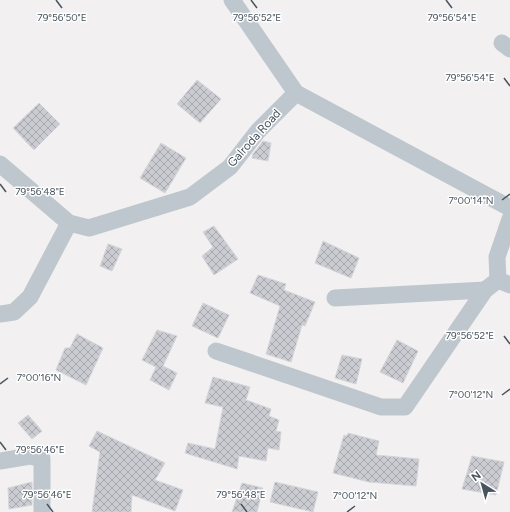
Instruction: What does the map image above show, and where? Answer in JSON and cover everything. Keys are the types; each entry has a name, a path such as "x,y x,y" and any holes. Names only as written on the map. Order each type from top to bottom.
{"street":[{"path":"232,0 296,93 510,208"},
{"name":"Galroda Road","path":"0,164 69,223 89,228 190,197 230,167 258,131 296,93"},
{"path":"335,298 485,290 504,282 497,257 510,219"},
{"path":"0,314 14,312 30,297 69,223"},
{"path":"216,351 381,407 405,407 485,290"},
{"path":"0,461 30,456 42,459 42,512"}],"building":[{"path":"197,80 221,99 200,123 177,104"},
{"path":"39,103 60,124 34,150 13,128"},
{"path":"263,141 271,143 268,161 252,158 253,154"},
{"path":"161,143 186,158 165,193 140,178"},
{"path":"214,226 238,259 214,275 202,256 213,247 203,232"},
{"path":"323,241 359,258 351,278 315,263"},
{"path":"108,244 122,249 112,271 100,266"},
{"path":"258,275 286,284 284,290 315,302 305,326 302,325 291,362 266,354 280,306 250,293"},
{"path":"203,303 229,315 218,338 192,326"},
{"path":"157,330 177,336 163,366 177,373 169,390 150,380 156,367 142,360"},
{"path":"77,334 103,348 86,385 56,370 65,348 70,348"},
{"path":"397,340 418,351 403,383 380,372"},
{"path":"342,355 362,359 356,384 335,378"},
{"path":"213,377 250,387 246,400 271,409 269,416 279,420 276,431 281,432 279,450 268,448 266,461 239,456 237,469 185,453 188,443 215,449 223,407 205,403"},
{"path":"28,415 42,431 32,439 18,423"},
{"path":"97,431 165,463 155,480 183,490 175,511 132,495 131,512 92,512 100,452 89,446"},
{"path":"348,433 379,441 376,455 419,459 416,486 369,482 333,473 344,435 347,436"},
{"path":"472,456 504,462 496,495 462,489"},
{"path":"32,482 32,505 9,509 8,488"},
{"path":"275,482 318,492 313,512 270,502"},
{"path":"242,483 263,488 257,512 232,512"}]}
